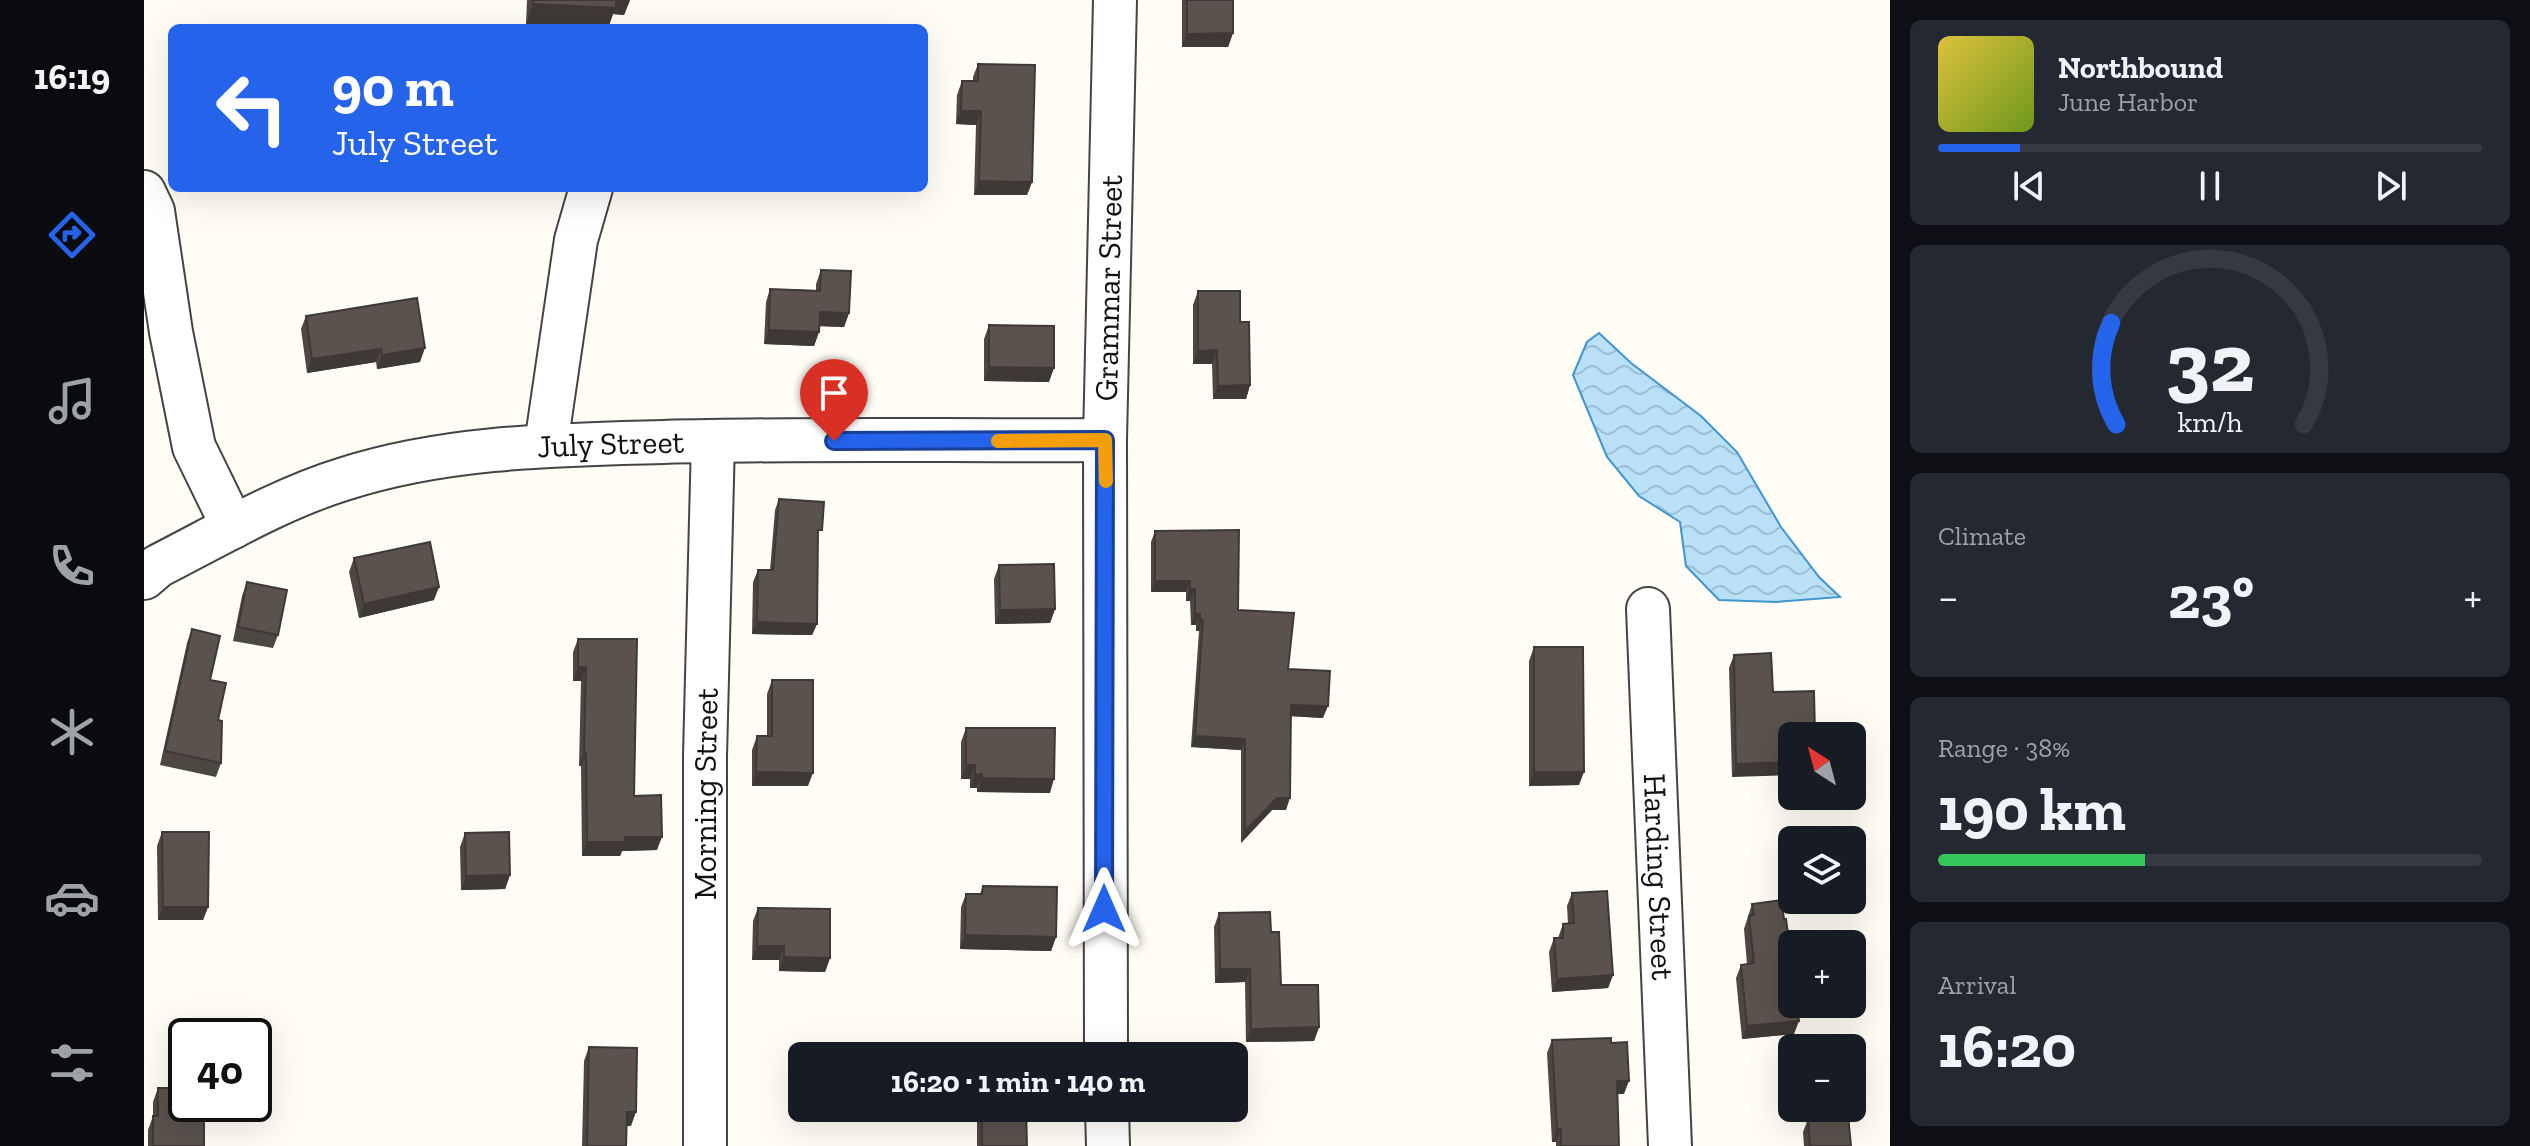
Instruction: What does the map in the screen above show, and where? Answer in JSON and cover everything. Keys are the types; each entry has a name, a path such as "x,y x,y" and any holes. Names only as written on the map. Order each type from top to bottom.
{"street":[{"name":"Grammar Street","path":"1106,1042 1105,440 1115,0"},
{"path":"144,192 153,211 171,332 194,447 233,527"},
{"path":"546,445 576,240 590,192"},
{"name":"July Street","path":"144,578 158,566 285,501 346,478 441,456 546,445 713,441 1105,440"},
{"name":"Morning Street","path":"705,1146 704,813 713,441"},
{"name":"Harding Street","path":"1648,609 1670,1146"},
{"path":"1107,1122 1108,1146"}],"water":[{"path":"1599,333 1631,363 1701,416 1737,452 1781,527 1819,577 1840,597 1776,602 1719,600 1686,566 1680,522 1639,496 1607,457 1573,375 1587,342"}],"building":[{"path":"533,0 616,0 616,8 533,4"},
{"path":"1187,0 1233,0 1233,33 1187,34"},
{"path":"978,64 1035,65 1032,182 979,181 981,111 961,111 962,81 978,81"},
{"path":"821,270 851,271 849,313 820,312 819,332 769,330 770,289 820,291"},
{"path":"1198,291 1240,291 1240,322 1249,322 1250,385 1218,386 1217,350 1198,351"},
{"path":"417,298 425,348 382,355 381,349 312,359 306,316"},
{"path":"989,325 1054,326 1054,368 989,367"},
{"path":"779,499 824,502 822,530 818,530 817,624 757,622 758,570 773,570"},
{"path":"1239,530 1238,610 1294,613 1288,669 1330,671 1328,706 1291,705 1290,798 1277,798 1245,831 1245,739 1195,736 1203,620 1200,620 1200,614 1195,613 1195,589 1190,589 1190,581 1155,581 1155,531"},
{"path":"430,542 439,587 364,604 354,558"},
{"path":"1054,564 1055,609 1000,610 999,565"},
{"path":"247,582 287,590 278,635 238,627"},
{"path":"192,629 220,636 210,680 226,683 218,720 222,721 221,763 165,751"},
{"path":"578,639 637,639 634,796 661,795 662,837 625,837 625,842 587,842 584,752 586,667 578,667"},
{"path":"1534,647 1583,647 1584,772 1534,772"},
{"path":"1771,653 1773,692 1814,691 1815,722 1778,722 1778,762 1736,764 1734,655"},
{"path":"772,680 813,680 813,773 756,772 757,736 772,736"},
{"path":"966,728 1055,728 1054,779 982,778 982,774 975,775 975,765 966,765"},
{"path":"162,832 209,832 208,907 163,907"},
{"path":"509,832 510,875 466,876 465,833"},
{"path":"983,886 1057,887 1056,937 965,935 966,894 982,894"},
{"path":"1607,891 1613,975 1557,979 1554,938 1563,938 1563,924 1574,923 1572,893"},
{"path":"1778,900 1778,914 1783,914 1786,919 1788,930 1778,930 1778,1018 1799,1018 1799,1021 1747,1026 1741,965 1754,963 1749,916 1754,915 1752,904"},
{"path":"758,908 830,909 830,958 784,957 784,946 757,946"},
{"path":"1270,912 1271,932 1279,932 1281,985 1318,985 1319,1027 1251,1029 1250,969 1220,969 1219,913"},
{"path":"1611,1038 1611,1043 1627,1042 1629,1081 1617,1081 1619,1146 1561,1146 1561,1129 1557,1129 1552,1040"},
{"path":"589,1047 637,1048 636,1112 627,1112 626,1146 587,1146"},
{"path":"158,1088 168,1088 168,1122 204,1122 204,1146 153,1146 153,1116 158,1116"},
{"path":"982,1122 1026,1122 1027,1146 982,1146"},
{"path":"1808,1122 1849,1122 1851,1146 1810,1146"}],"slow traffic":[{"path":"998,441 1105,440 1106,481"}],"route":[{"path":"834,441 1105,440 1104,909"}]}
